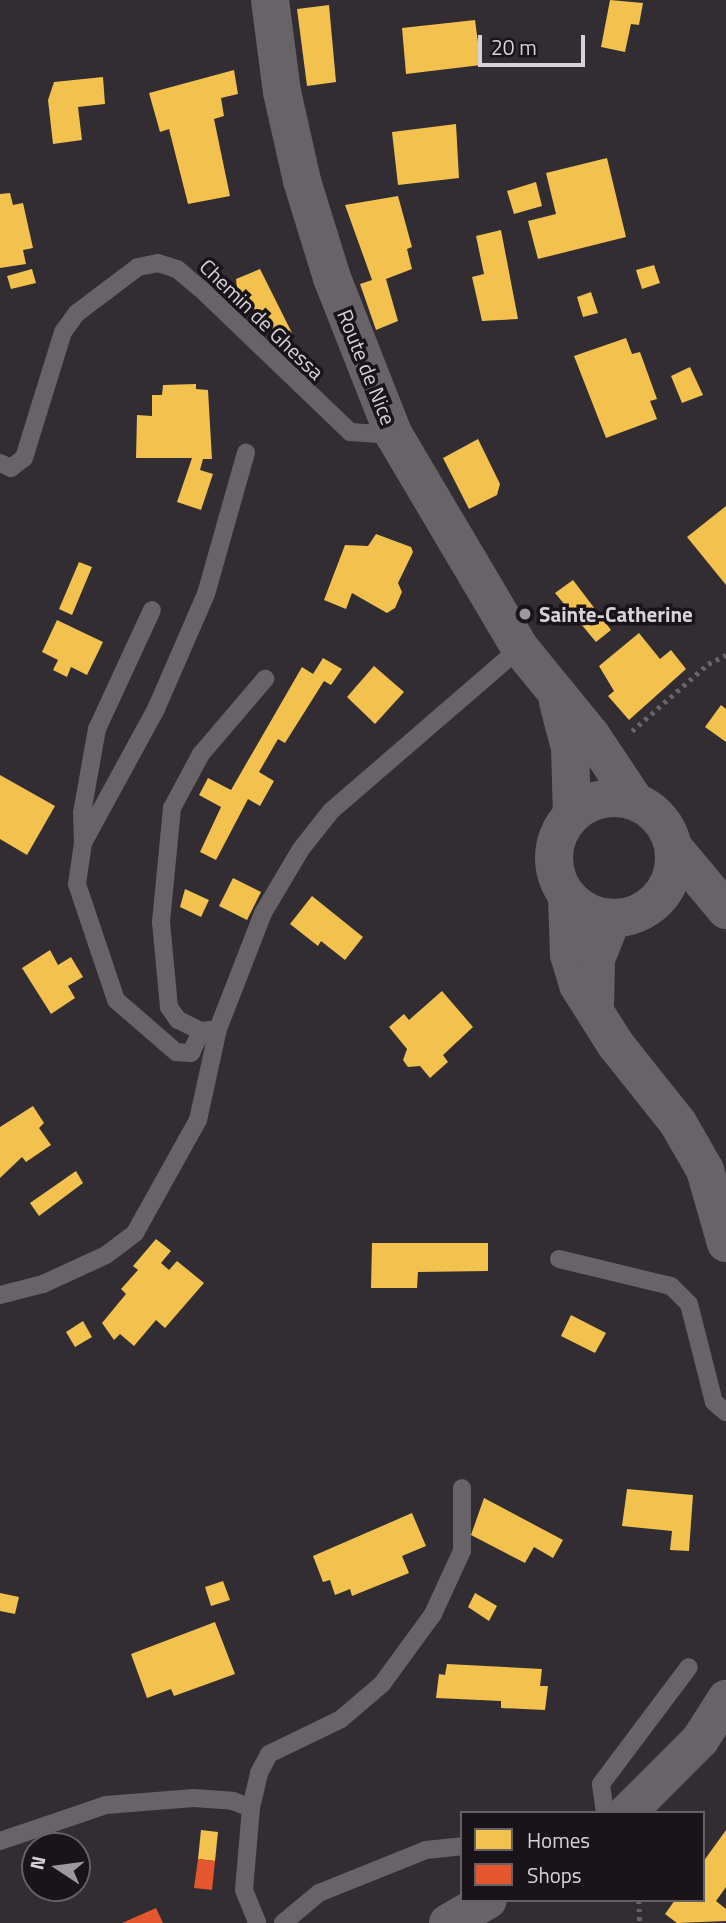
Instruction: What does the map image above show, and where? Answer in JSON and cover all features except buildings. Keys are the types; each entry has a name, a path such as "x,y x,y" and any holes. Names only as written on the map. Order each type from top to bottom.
{"main road":[{"name":"Route de Nice","path":"270,0 282,92 302,181 332,278 394,435 455,544 520,648 604,756 635,801"},
{"name":"Route de Nice","path":"556,696 570,748 572,814"},
{"path":"674,848 671,878 655,903 635,915 612,919 580,908 567,897 558,881 555,845 572,814 602,798 635,801 661,820 674,848 726,910"},
{"path":"567,897 569,956 595,1016 678,1124 705,1170 726,1242"},
{"path":"655,903 701,910 726,920"},
{"path":"595,1016 596,959 612,919"},
{"path":"629,1811 700,1740 726,1699"},
{"path":"447,1923 484,1902"}],"lane":[{"name":"Chemin de Ghessa","path":"0,463 11,468 24,458 63,332 77,313 138,267 158,263 177,269 200,288 350,432 394,435"},
{"path":"83,843 156,709 206,594 246,453"},
{"path":"152,610 97,729 82,813 83,843 77,884 116,1000 176,1052 191,1054 210,1030 263,913 301,849 331,811 520,648"},
{"path":"210,1030 178,1020 169,1007 162,922 172,808 201,754 265,679"},
{"path":"0,1295 43,1284 93,1261 135,1233 198,1120 210,1030"},
{"path":"559,1259 671,1286 689,1304 714,1402 726,1412"},
{"path":"257,1923 243,1890 251,1808 259,1773 269,1754 351,1711 382,1684 433,1614 461,1551 462,1488"},
{"path":"605,1811 601,1784 689,1667"},
{"path":"0,1841 106,1805 194,1798 233,1801 251,1808"},
{"path":"283,1923 319,1893 426,1850 460,1846"}],"path":[{"path":"604,756 708,664 726,655"},
{"path":"639,1902 640,1923"}],"place":[{"name":"Sainte-Catherine","path":"525,614"}]}
